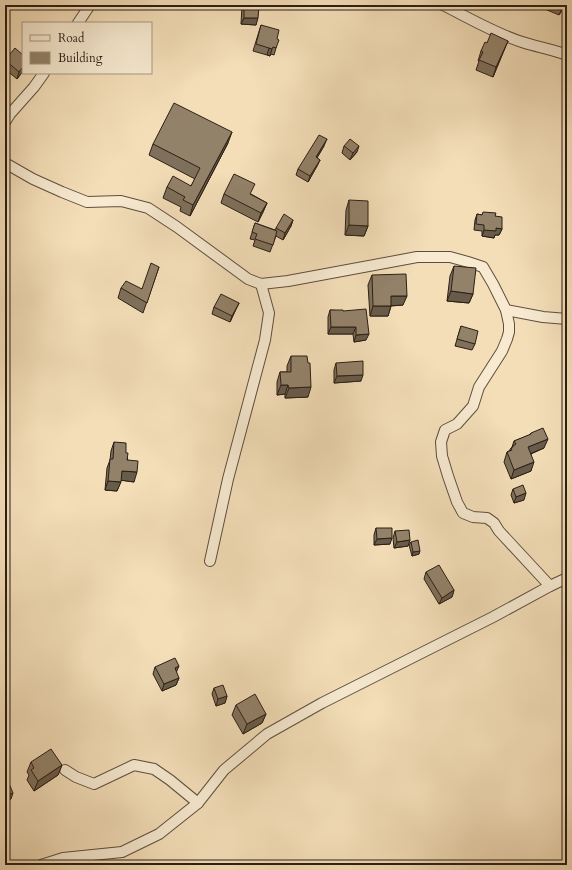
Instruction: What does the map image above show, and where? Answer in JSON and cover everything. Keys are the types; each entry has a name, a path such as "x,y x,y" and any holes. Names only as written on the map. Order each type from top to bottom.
{"street":[{"path":"79,22 90,5"},
{"path":"443,5 489,29 522,42 567,55"},
{"path":"5,122 43,74"},
{"path":"5,163 33,179 87,202 121,201 148,208 177,227 248,279 261,284 288,281 417,257 450,257 483,267 506,310 509,332 502,351 479,387 473,406 457,424 445,430 441,442 442,456 462,513 474,517 486,518 494,522 499,532 550,586"},
{"path":"210,562 228,479 265,340 269,313 261,284"},
{"path":"506,310 543,317 567,319"},
{"path":"41,865 63,858 122,852 159,834 198,803 224,770 267,734 322,703 567,578"},
{"path":"65,770 76,777 94,784 134,765 154,769 198,803"}],"building":[{"path":"244,5 259,5 258,18 244,18"},
{"path":"553,5 563,5 562,8"},
{"path":"261,25 279,30 277,39 279,40 276,48 273,47 272,49 256,44"},
{"path":"491,33 508,41 496,67 479,60 483,52 481,51 485,42 487,43"},
{"path":"15,48 22,54 22,68 19,72 5,60"},
{"path":"174,103 232,132 193,205 183,200 185,197 167,187 173,176 191,186 200,168 153,144"},
{"path":"319,135 327,139 316,157 320,160 310,176 298,169"},
{"path":"350,139 359,146 353,153 344,146"},
{"path":"234,174 255,184 250,194 267,203 261,213 224,194"},
{"path":"349,200 368,201 368,226 349,225"},
{"path":"483,212 496,213 495,216 502,217 502,229 496,228 496,231 484,230 484,225 476,224 477,214 482,215"},
{"path":"284,214 293,220 285,233 276,228"},
{"path":"255,223 277,231 273,245 255,239 257,234 252,232"},
{"path":"151,263 159,267 147,303 121,288 126,281 142,289"},
{"path":"454,266 476,268 473,294 451,291"},
{"path":"406,274 407,296 391,296 391,306 373,306 372,275"},
{"path":"221,294 239,303 232,316 214,307"},
{"path":"366,309 369,334 356,335 356,327 331,327 330,310 343,311"},
{"path":"461,326 478,331 475,344 457,339"},
{"path":"291,356 307,356 308,363 310,363 311,387 289,388 288,385 281,385 280,372 291,372"},
{"path":"363,361 363,375 337,376 336,363"},
{"path":"543,428 548,439 528,447 534,462 514,470 507,452 512,450 511,448 516,444 514,441"},
{"path":"114,442 126,443 126,453 128,453 127,460 138,461 137,472 122,471 121,482 108,481 110,459 113,459"},
{"path":"523,485 526,493 516,497 513,489"},
{"path":"376,528 392,528 392,538 377,539"},
{"path":"409,530 410,540 397,542 395,531"},
{"path":"418,540 420,551 413,552 411,542"},
{"path":"439,565 454,590 442,598 426,572"},
{"path":"175,658 179,666 175,668 179,678 164,684 155,667"},
{"path":"223,685 227,696 218,699 214,688"},
{"path":"255,694 266,714 247,724 236,705"},
{"path":"51,749 62,765 38,781 31,770 34,768 31,762"},
{"path":"8,781 13,793 5,796 5,782"}]}
